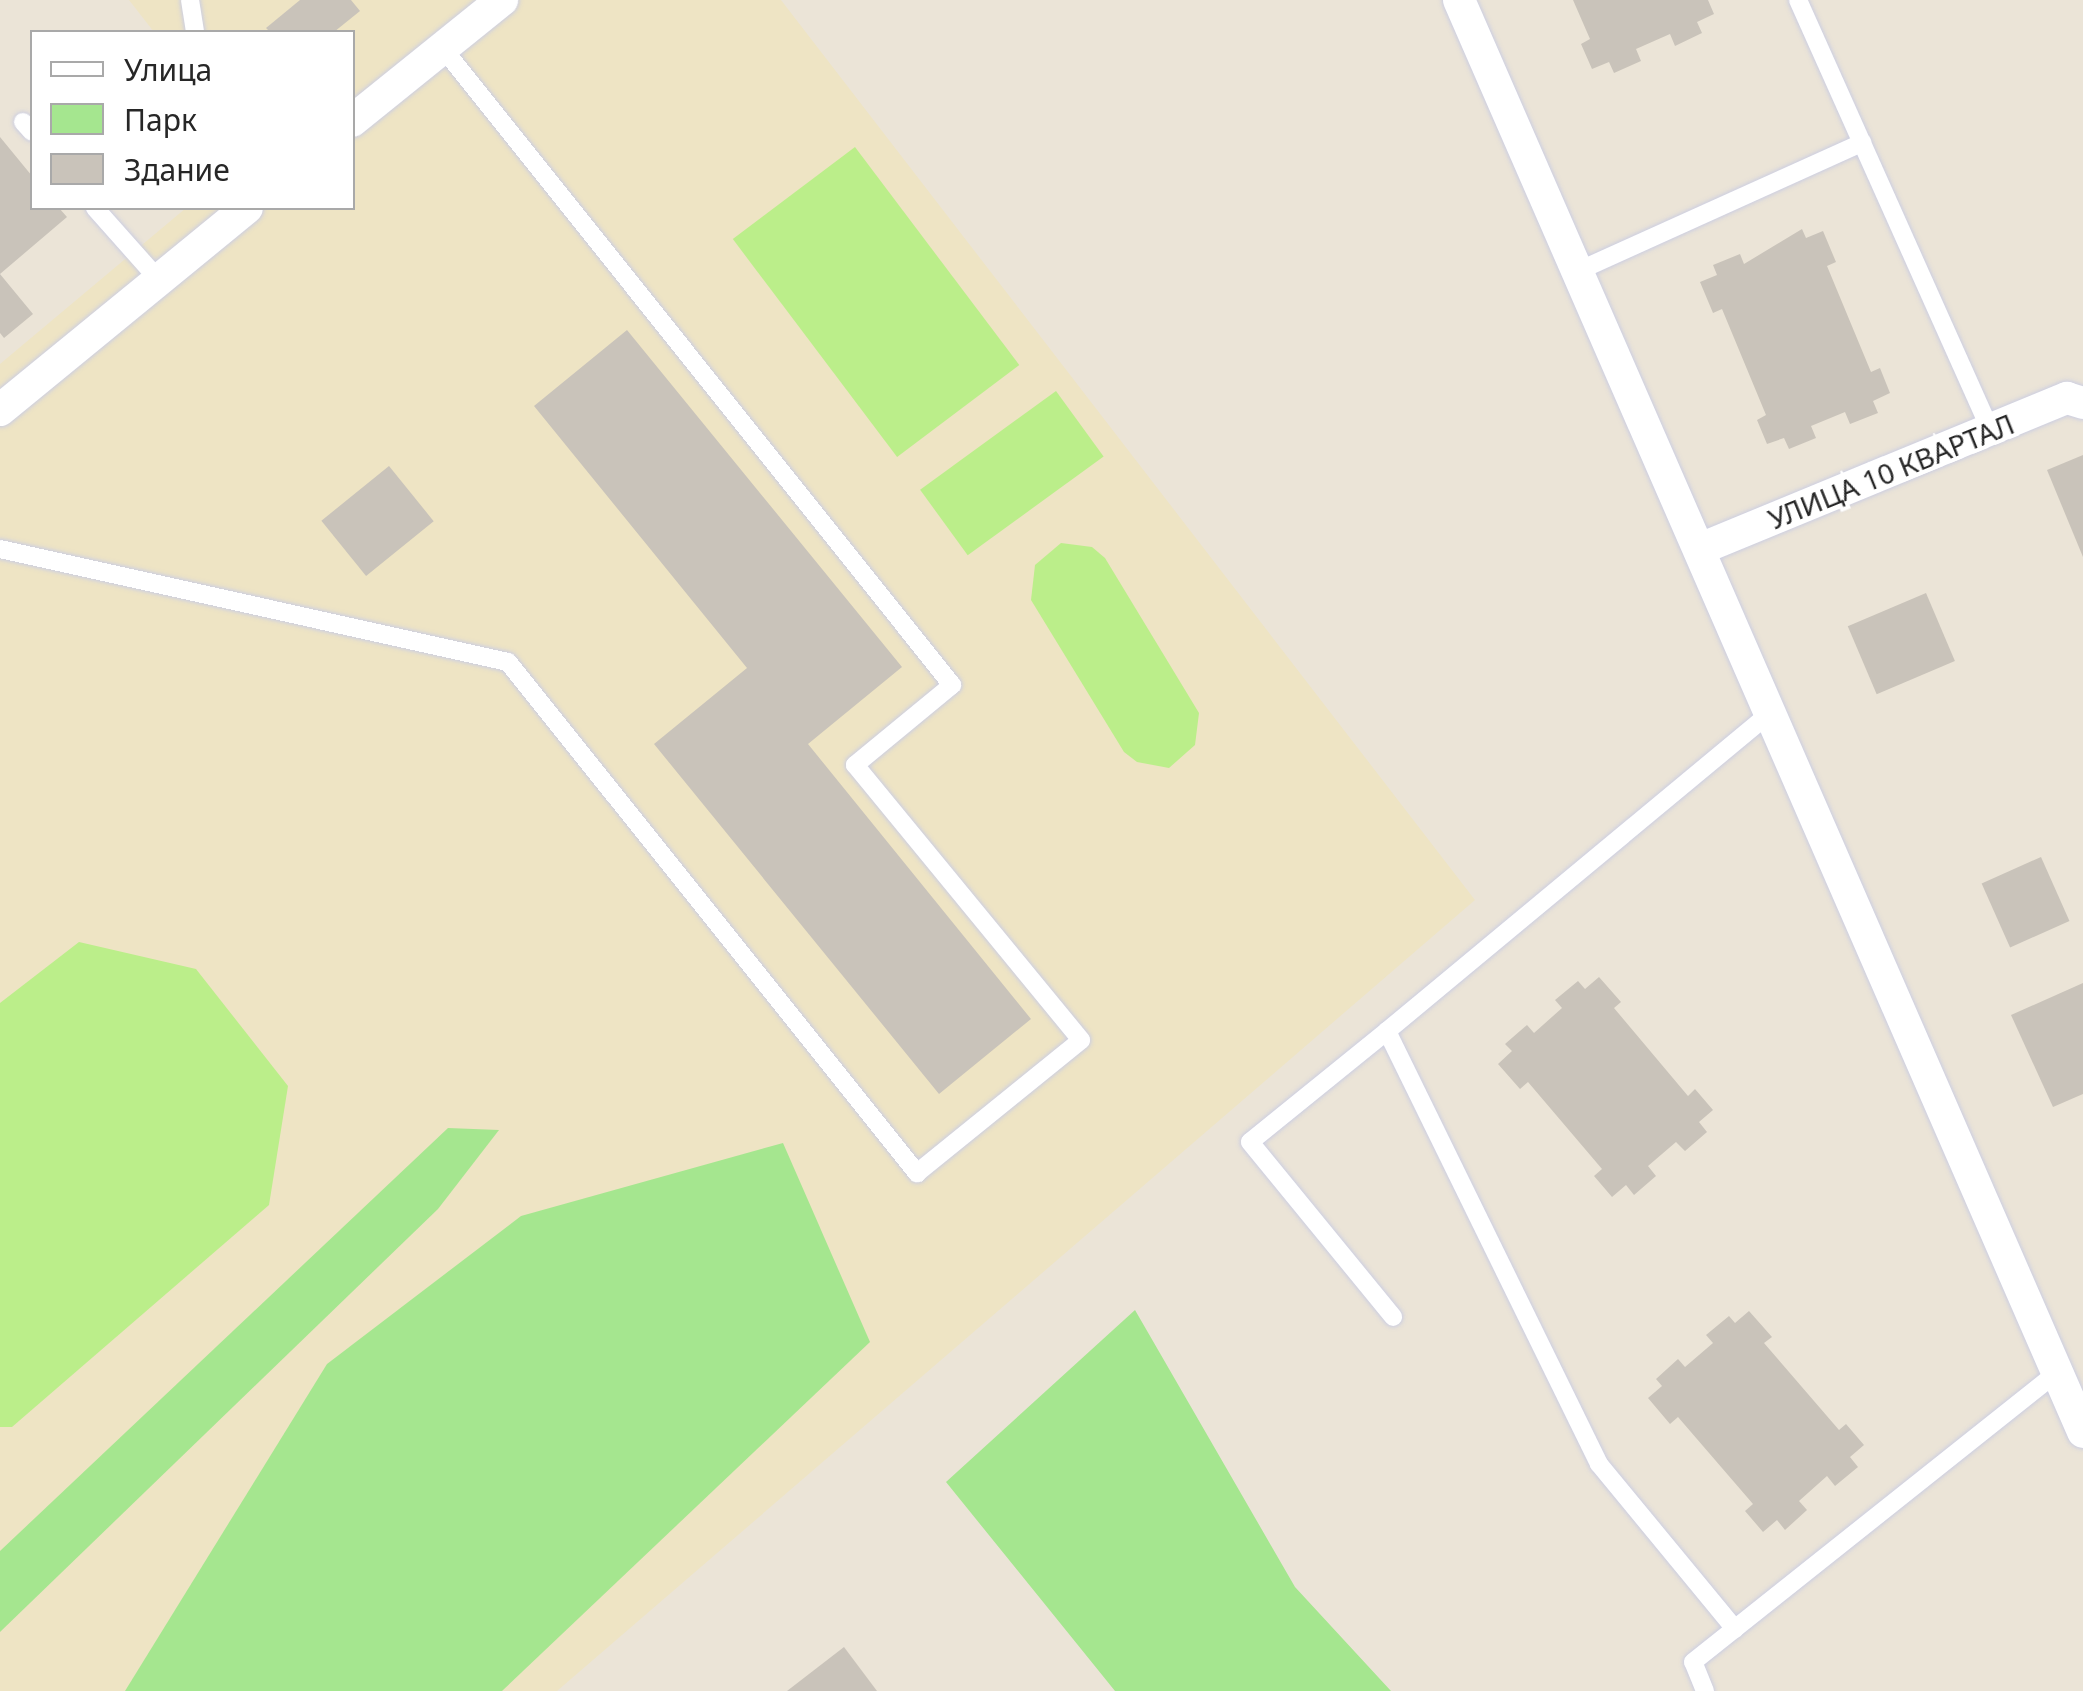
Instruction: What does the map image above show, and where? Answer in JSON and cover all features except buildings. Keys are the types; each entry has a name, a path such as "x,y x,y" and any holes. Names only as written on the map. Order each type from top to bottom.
{"street":[{"path":"1458,0 2083,1432"},
{"path":"355,118 442,47 484,5"},
{"path":"0,410 159,280 230,214"},
{"name":"УЛИЦА 10 КВАРТАЛ","path":"1700,549 2067,398 2083,402"}],"lane":[{"path":"190,0 195,30"},
{"path":"1798,0 1990,430"},
{"path":"0,549 508,662 918,1172 1080,1040 855,765 952,685 442,47"},
{"path":"1578,271 1862,143"},
{"path":"97,210 159,280"},
{"path":"1394,1317 1250,1142 1770,713"},
{"path":"1387,1031 1599,1464 1735,1629"},
{"path":"1705,1691 1693,1662 2057,1372"}],"shaded area":[{"path":"129,0 781,0 1475,900 557,1691 0,1691 0,364 184,210 355,210 355,30 152,30"}],"green space":[{"path":"855,147 1019,365 897,457 733,239"},
{"path":"1056,391 1104,457 968,555 920,490"},
{"path":"1061,543 1092,547 1105,558 1199,713 1195,745 1169,768 1137,762 1124,752 1031,600 1035,565"},
{"path":"79,942 196,969 288,1086 269,1205 12,1427 0,1427 0,1003"},
{"path":"448,1128 499,1130 438,1209 0,1632 0,1551"},
{"path":"783,1143 870,1342 502,1691 125,1691 327,1364 521,1216"},
{"path":"1135,1310 1295,1587 1391,1691 1115,1691 946,1482"}]}
